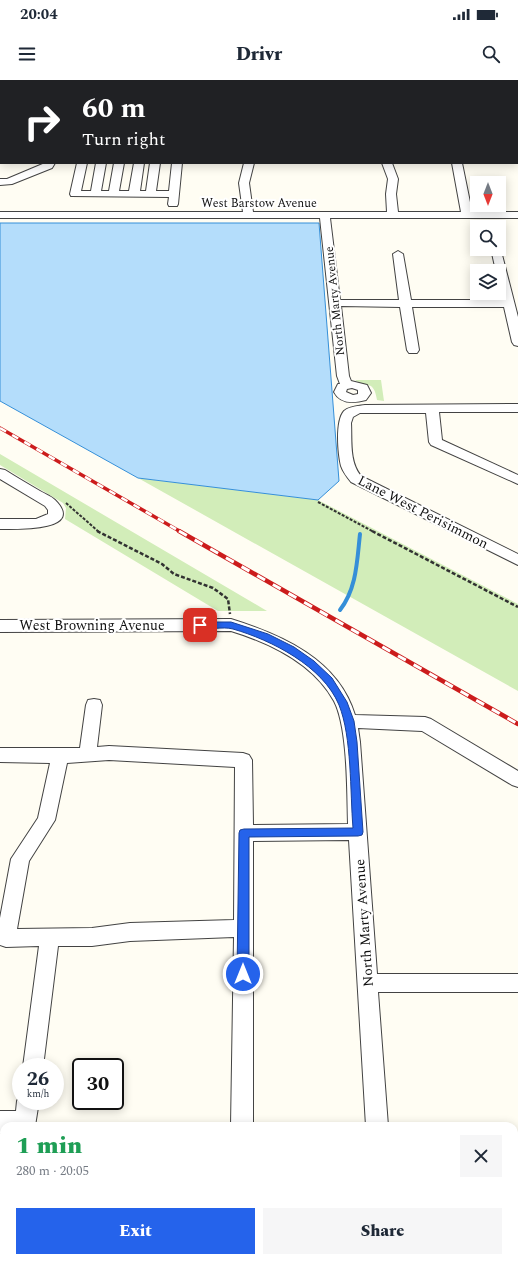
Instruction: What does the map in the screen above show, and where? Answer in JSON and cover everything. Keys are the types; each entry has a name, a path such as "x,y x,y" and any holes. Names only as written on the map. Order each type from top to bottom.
{"street":[{"path":"0,182 8,182 49,166 50,164"},
{"path":"82,164 75,194 174,194"},
{"path":"95,194 101,164"},
{"path":"113,194 119,164"},
{"path":"134,194 139,164"},
{"path":"151,194 155,164"},
{"path":"172,216 177,164"},
{"path":"248,164 244,173 243,183 249,216"},
{"path":"387,164 392,179 391,194 393,215"},
{"path":"457,164 467,215"},
{"name":"West Barstow Avenue","path":"0,215 518,215"},
{"name":"North Marty Avenue","path":"325,216 343,376 347,385 342,387 340,392 346,398"},
{"path":"398,254 413,350"},
{"path":"498,256 518,342"},
{"path":"335,303 509,304"},
{"path":"347,385 353,384 361,386 375,408"},
{"path":"346,398 358,398 365,393"},
{"path":"346,398 357,410 375,408 518,408"},
{"path":"432,409 436,442 518,480"},
{"name":"Lane West Perisimmon","path":"357,410 345,418 348,466 350,474 356,479 518,560"},
{"path":"0,473 50,503 55,510 55,516 49,522 39,524 0,524"},
{"name":"West Browning Avenue","path":"0,626 231,625 265,636 291,649 311,664 328,681 343,702 349,721"},
{"path":"88,754 94,705"},
{"path":"349,721 425,724 518,780"},
{"name":"North Marty Avenue","path":"349,721 352,742 377,1122"},
{"path":"0,755 60,756 109,753 243,760 242,1122"},
{"path":"60,756 46,820 20,859 3,938 92,937 130,932 243,928"},
{"path":"244,833 358,832"},
{"path":"34,1058 50,937"},
{"path":"368,983 518,983"},
{"path":"24,1122 26,1110"}],"path":[{"path":"66,502 98,531 162,564 174,574 213,588 223,595 228,599 231,625"},
{"path":"318,502 518,607"}],"green space":[{"path":"355,380 381,380 384,401 377,400 376,393 372,387"},
{"path":"0,454 267,611 218,611 65,519 66,508 63,503 0,465"},
{"path":"138,478 318,500 518,604 518,691"}],"water":[{"path":"0,223 319,223 339,481 318,500 138,478 0,401"}],"waterway":[{"path":"340,610 346,601 353,583 357,564 360,534"}],"railway":[{"path":"0,428 181,532"},
{"path":"179,531 518,724"}],"route":[{"path":"200,625 231,625 265,636 291,649 311,664 328,681 343,702 349,721 352,742 358,832 244,833 243,974"}]}
